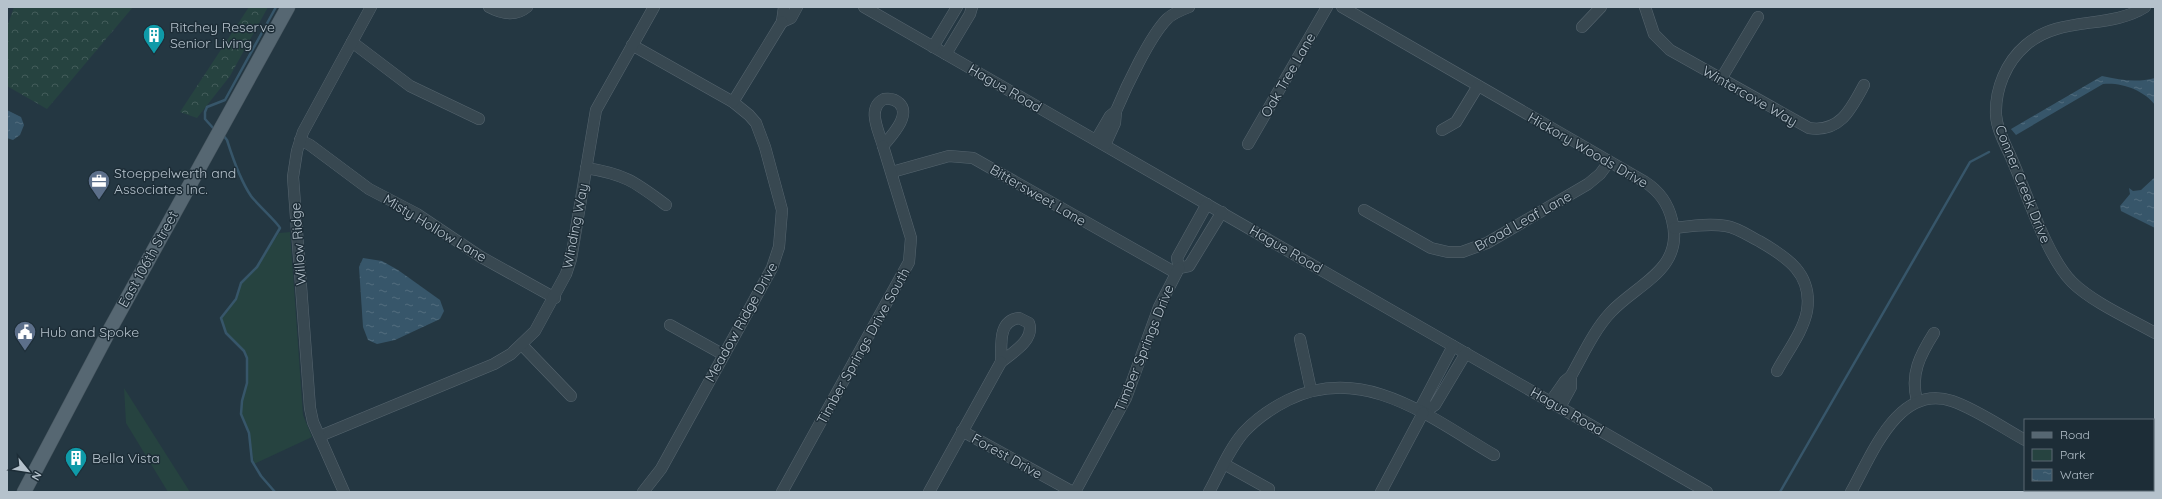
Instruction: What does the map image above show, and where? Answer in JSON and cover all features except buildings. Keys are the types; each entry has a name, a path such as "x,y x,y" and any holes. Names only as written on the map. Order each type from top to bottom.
{"main road":[{"name":"East 106th Street","path":"24,492 108,332 288,7"}],"street":[{"name":"Willow Ridge","path":"344,492 313,422 310,408 293,177 300,140 372,7"},
{"path":"489,7 508,14 518,13 527,7"},
{"name":"Winding Way","path":"320,436 494,364 511,354 522,345 539,325 555,298 571,259 596,110 654,7"},
{"path":"733,102 782,22 784,7"},
{"path":"782,22 790,18 797,7"},
{"name":"Hague Road","path":"864,7 1707,492"},
{"path":"934,47 957,7"},
{"path":"946,54 970,14 972,7"},
{"path":"1100,142 1115,123 1116,111 1127,86 1159,30 1173,15 1189,7"},
{"name":"Oak Tree Lane","path":"1248,144 1327,7"},
{"name":"Hickory Woods Drive","path":"1342,7 1645,182 1659,194 1667,205 1674,228 1672,248 1667,260 1651,280 1616,307 1604,320 1571,376 1570,387 1556,404"},
{"path":"1582,26 1601,7"},
{"name":"Wintercove Way","path":"1645,7 1652,31 1661,42 1675,53 1801,125 1815,129 1830,127 1840,122 1848,112 1864,85"},
{"name":"Conner Creek Drive","path":"2145,7 2123,17 2064,26 2045,32 2033,39 2021,50 2005,73 1998,92 1996,117 2006,147 2052,253 2063,272 2086,293 2155,333"},
{"path":"1721,79 1758,16"},
{"path":"352,42 410,86 479,119"},
{"name":"Meadow Ridge Drive","path":"632,45 733,102 749,115 761,133 778,194 782,223 779,247 772,268 660,469 642,492"},
{"path":"1442,130 1456,122 1478,86"},
{"name":"Misty Hollow Lane","path":"300,140 310,145 369,189 423,218 482,257 555,298"},
{"name":"Timber Springs Drive South","path":"782,492 909,262 911,238 883,146"},
{"name":"Bittersweet Lane","path":"892,172 949,156 973,158 1177,271"},
{"name":"Broad Leaf Lane","path":"1364,210 1431,248 1448,252 1469,250 1487,243 1588,184 1600,174 1609,162"},
{"path":"586,168 618,174 638,184 666,205"},
{"name":"Timber Springs Drive","path":"1074,492 1124,402 1159,307 1177,271 1177,258 1207,204"},
{"name":"Timber Springs Drive","path":"1177,271 1188,266 1222,212"},
{"path":"1674,228 1712,225 1728,226 1781,254 1798,270 1806,289 1807,310 1801,329 1777,371"},
{"path":"670,326 724,355"},
{"path":"1917,401 1914,383 1916,366 1934,333"},
{"path":"1300,339 1312,390"},
{"path":"522,345 571,396"},
{"path":"1423,413 1422,404 1453,346"},
{"path":"1381,492 1387,477 1423,413 1435,405 1466,353"},
{"name":"Forest Drive","path":"929,492 1001,362"},
{"path":"1209,492 1239,439 1256,420 1274,406 1312,390 1342,387 1371,391 1391,397 1423,413 1494,456"},
{"path":"1851,492 1892,421 1898,414 1917,401 1936,398 1951,400 2024,439"},
{"name":"Forest Drive","path":"962,431 1074,492"},
{"path":"1224,464 1269,489"}],"green space":[{"path":"14,7 133,7 47,109 7,86 7,27"},
{"path":"249,7 268,7 230,76 197,118 180,112"},
{"path":"290,232 303,415 312,437 254,464 249,433 241,414 242,401 247,383 247,358 244,351 226,333 221,318 236,299 241,283 254,271 279,233"},
{"path":"124,388 190,492 168,492 126,423"}],"water":[{"path":"2102,76 2135,81 2155,78 2155,105 2145,95 2132,88 2117,84 2103,84 2016,135 2011,129"},
{"path":"7,110 21,117 24,125 20,135 13,140 7,138"},
{"path":"2155,177 2155,228 2121,211 2120,206 2130,194 2129,188 2133,191 2141,190"},
{"path":"363,258 382,261 398,270 440,300 444,311 440,319 395,340 377,344 368,340 363,327 359,267"}],"waterway":[{"path":"214,129 205,119 207,107 225,100 276,7"},
{"path":"223,135 227,140 237,169 247,190 254,200 280,228 257,267 241,283 236,299 221,318 226,333 244,351 247,358 247,383 242,401 241,414 249,433 252,461 261,476 275,492"},
{"path":"1780,492 1970,162 1989,152"}],"place":[{"name":"Ritchey Reserve Senior Living","path":"154,54"},
{"name":"Stoeppelwerth and Associates Inc.","path":"99,200"},
{"name":"Hub and Spoke","path":"25,352"},
{"name":"Bella Vista","path":"76,478"}]}
